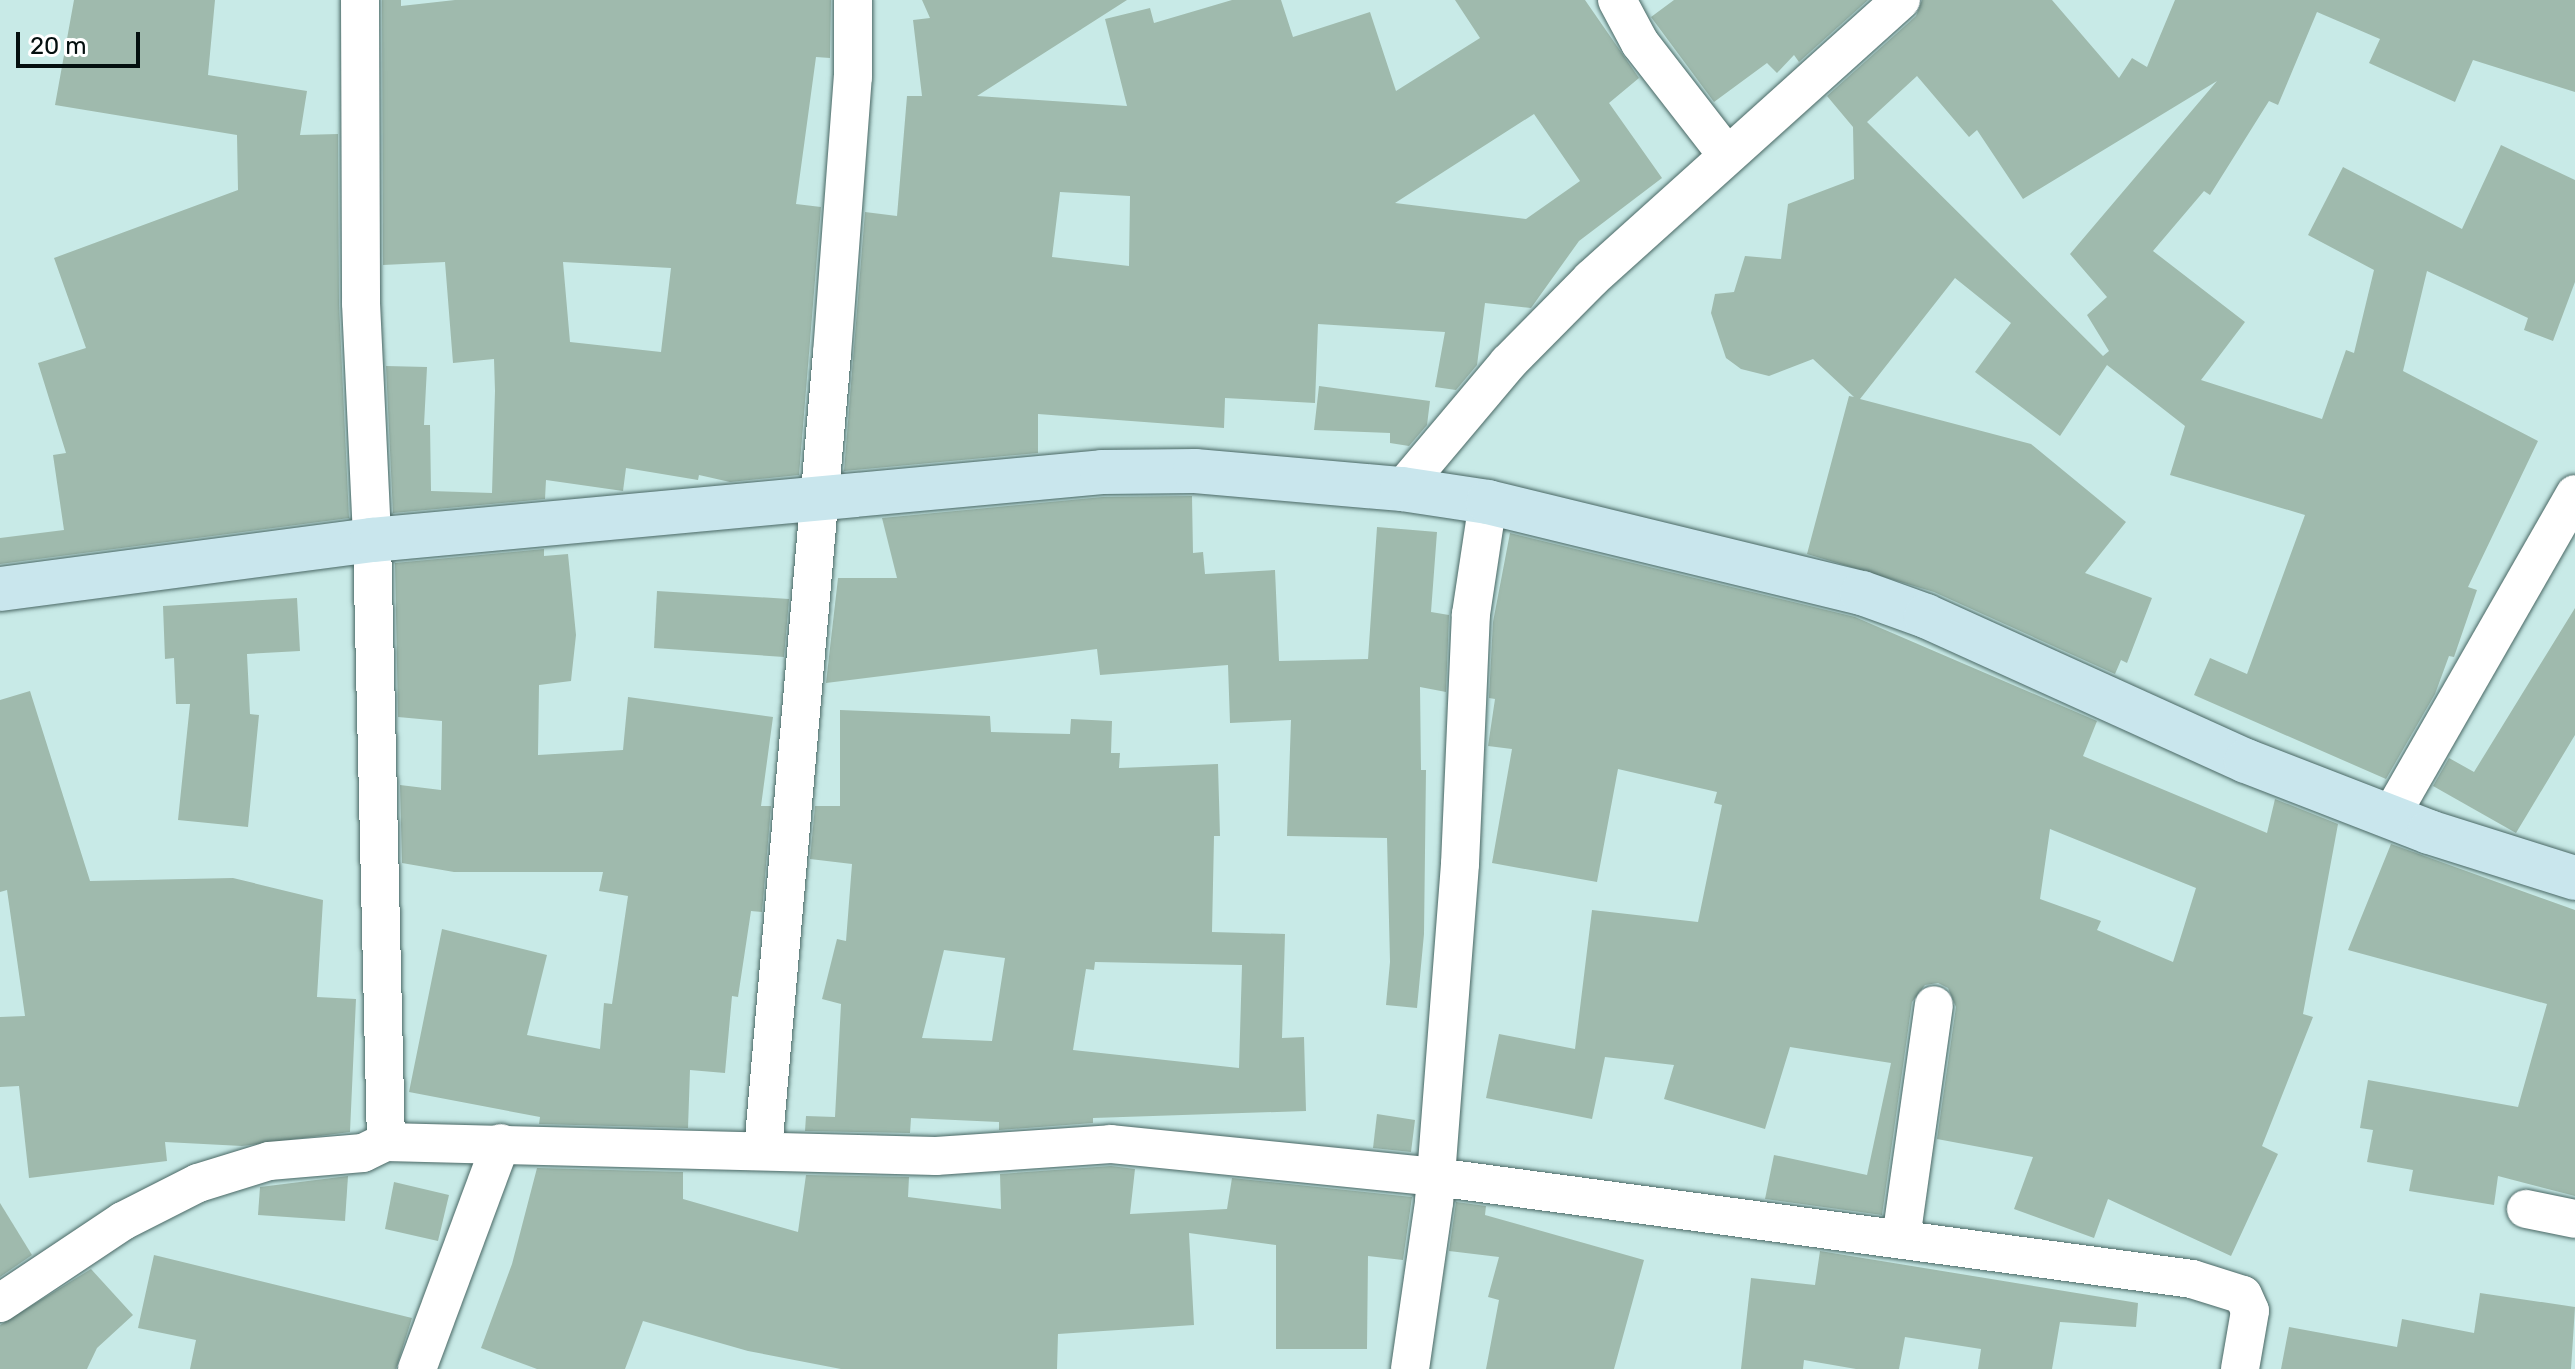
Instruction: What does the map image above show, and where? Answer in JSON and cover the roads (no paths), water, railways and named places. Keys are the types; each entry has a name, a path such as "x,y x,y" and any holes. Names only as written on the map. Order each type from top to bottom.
{"street":[{"path":"360,0 361,303 372,540 386,1142"},
{"path":"763,1150 849,123 853,0"},
{"path":"1617,0 1640,43 1726,154"},
{"path":"1402,489 1508,363 1726,154 1901,0"},
{"path":"0,589 372,540 816,498 1164,471 1282,476 1402,489 1488,502 1862,593 1926,616 2246,761 2390,817 2575,878"},
{"path":"2390,817 2575,494"},
{"path":"1410,1369 1436,1177 1460,864 1471,614 1488,502"},
{"path":"1901,1239 1934,1005"},
{"path":"0,1303 123,1221 198,1183 269,1161 363,1153 386,1142 936,1156 1111,1144 1436,1177 1901,1239 2232,1288 2243,1295 2250,1311 2240,1369"},
{"path":"417,1369 501,1143"},
{"path":"2526,1209 2575,1219"}]}
